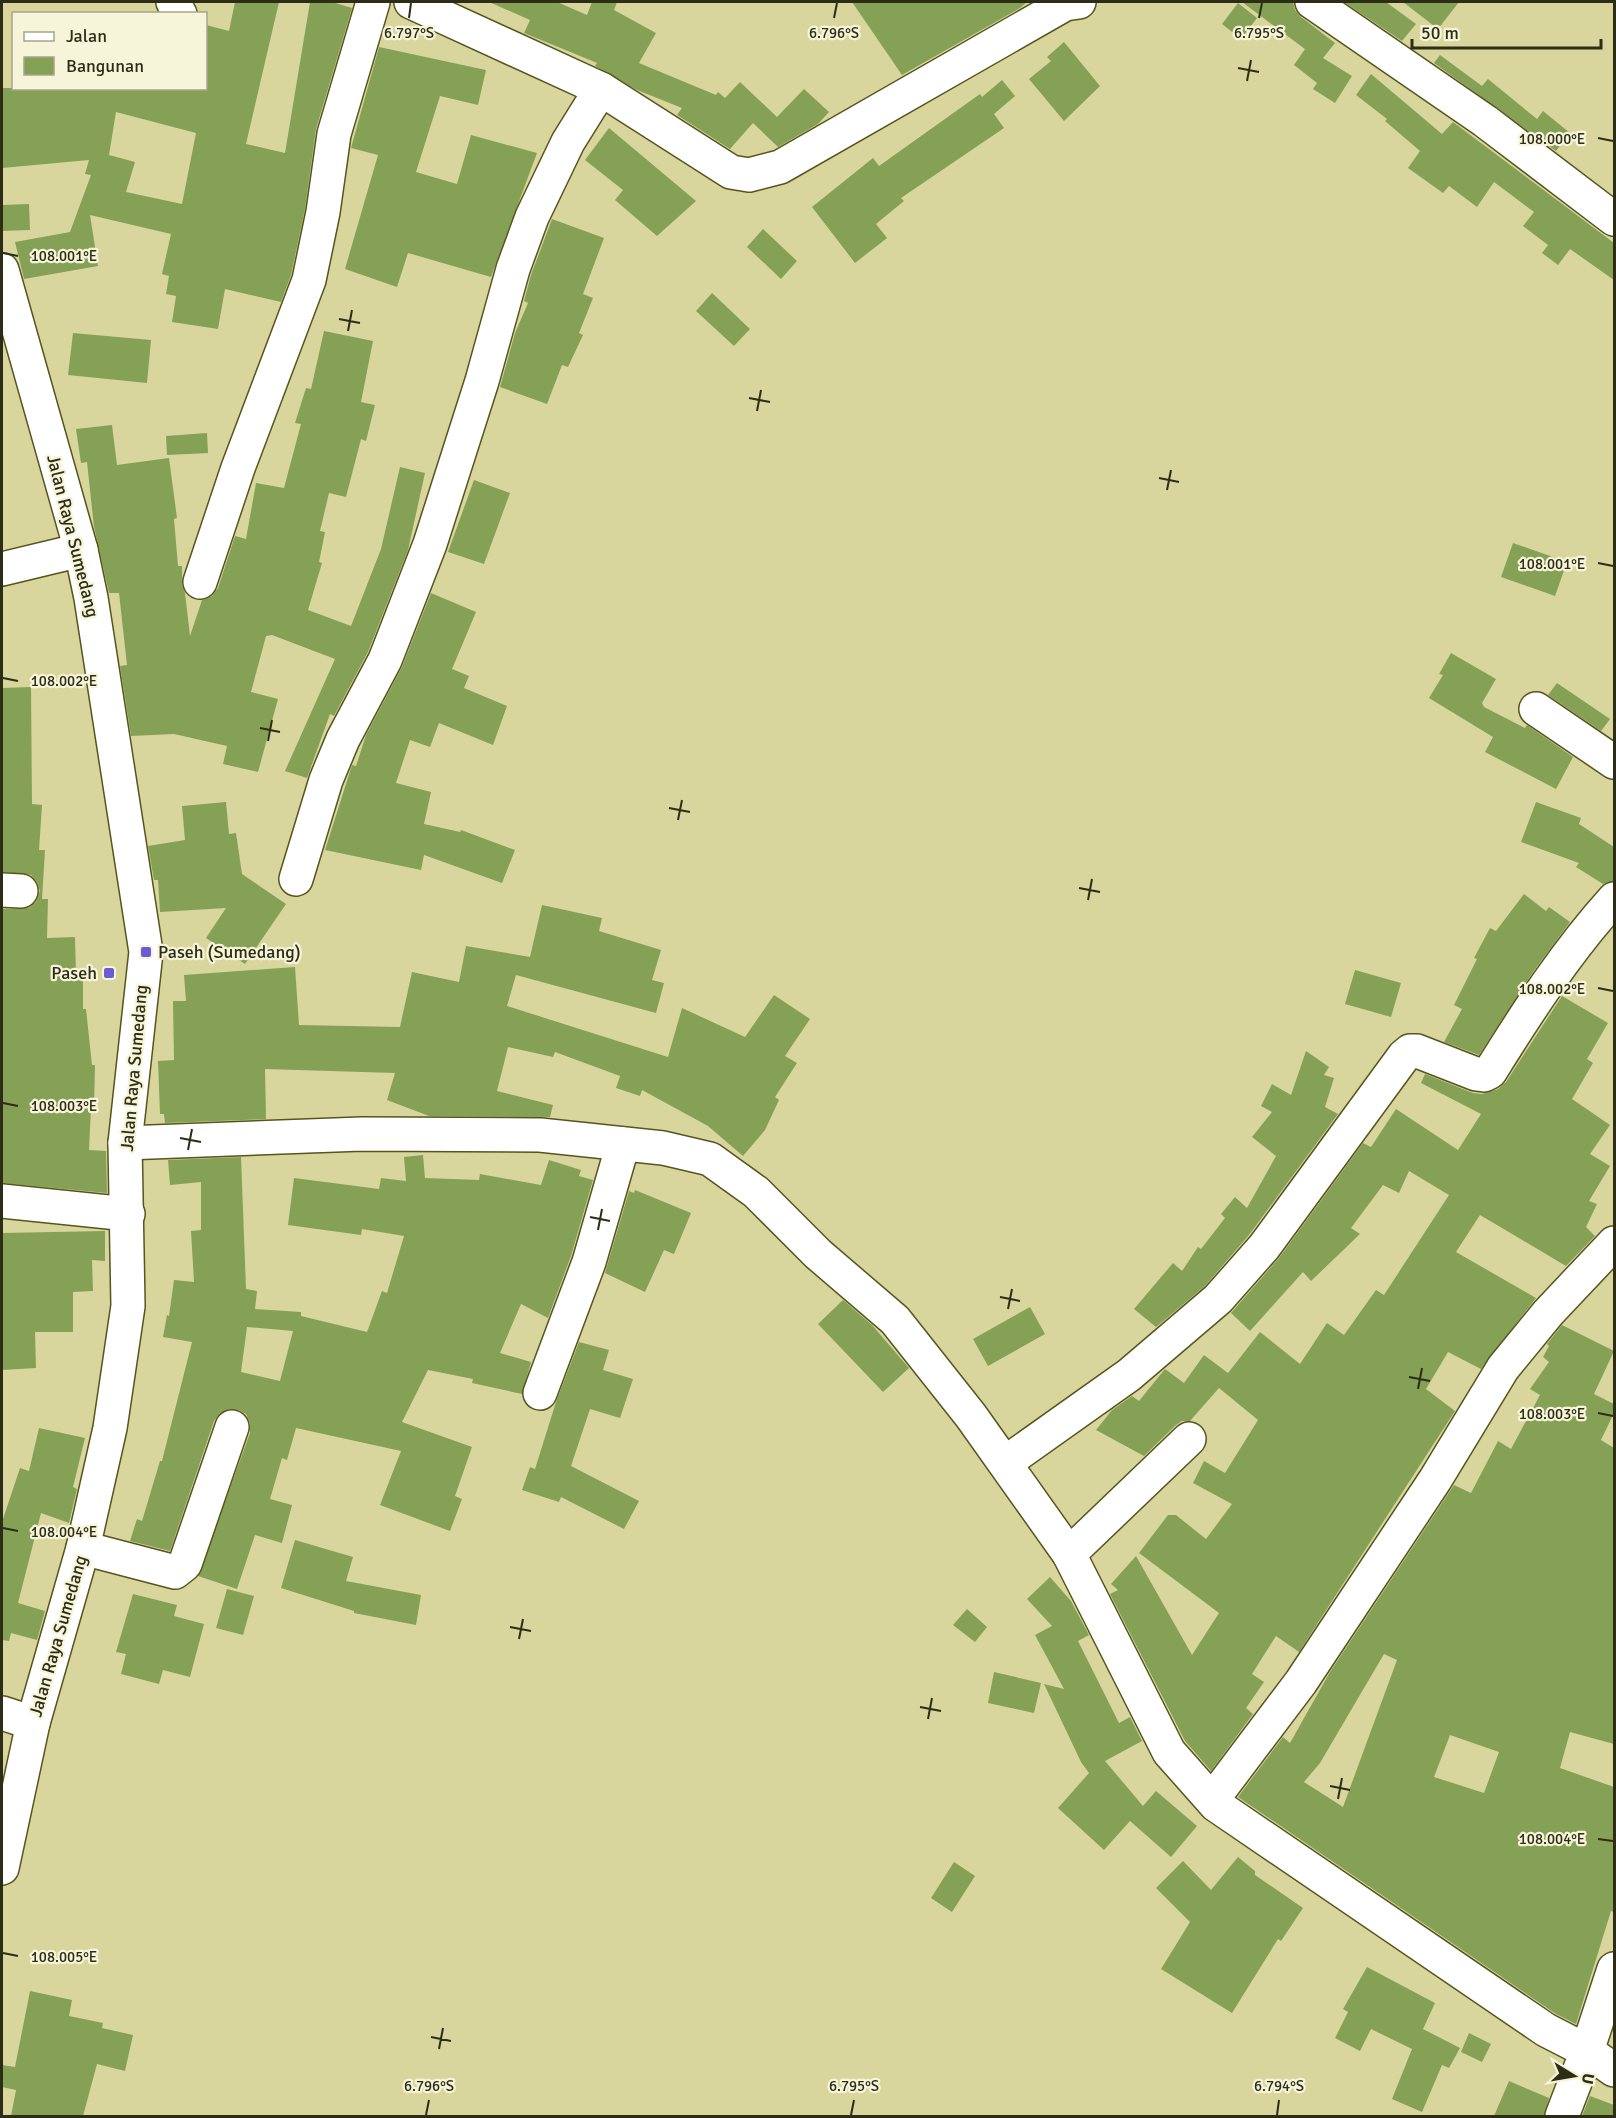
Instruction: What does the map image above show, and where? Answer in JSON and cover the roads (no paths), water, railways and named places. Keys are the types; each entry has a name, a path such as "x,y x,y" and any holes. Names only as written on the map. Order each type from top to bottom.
{"main road":[{"path":"200,582 290,323 309,280 323,212 334,134 372,2"},
{"path":"411,2 600,89 731,172 749,175 780,167 1065,4 1079,2"},
{"path":"1312,2 1485,121 1614,219"},
{"path":"296,879 326,780 343,738 385,660 430,544 482,381 513,269 532,217 568,142 600,89"},
{"name":"Jalan Raya Sumedang","path":"2,270 81,550 91,598 146,952 125,1143 128,1306 110,1428 83,1548 33,1723 2,1868"},
{"path":"2,569 81,550"},
{"path":"1536,709 1614,762"},
{"path":"1005,1463 1130,1376 1218,1299 1264,1246 1404,1056 1410,1051 1418,1051 1476,1074 1484,1075 1490,1072 1543,988 1586,931 1614,899"},
{"path":"125,1143 374,1134 540,1135 663,1148 710,1159 756,1192 818,1254 895,1320 971,1416 1069,1554 1169,1752 1212,1800 1546,2030 1587,2051 1614,2070"},
{"path":"540,1393 589,1262 623,1144"},
{"path":"2,1201 128,1214"},
{"path":"1212,1800 1301,1682 1435,1480 1503,1368 1548,1313 1614,1243"},
{"path":"83,1548 175,1572 180,1569 185,1564 232,1427"},
{"path":"1069,1554 1189,1439"},
{"path":"2,1713 33,1723"},
{"path":"1562,2116 1587,2051 1614,1969"}],"place":[{"name":"Paseh (Sumedang)","path":"146,952"},
{"name":"Paseh","path":"109,973"}]}
